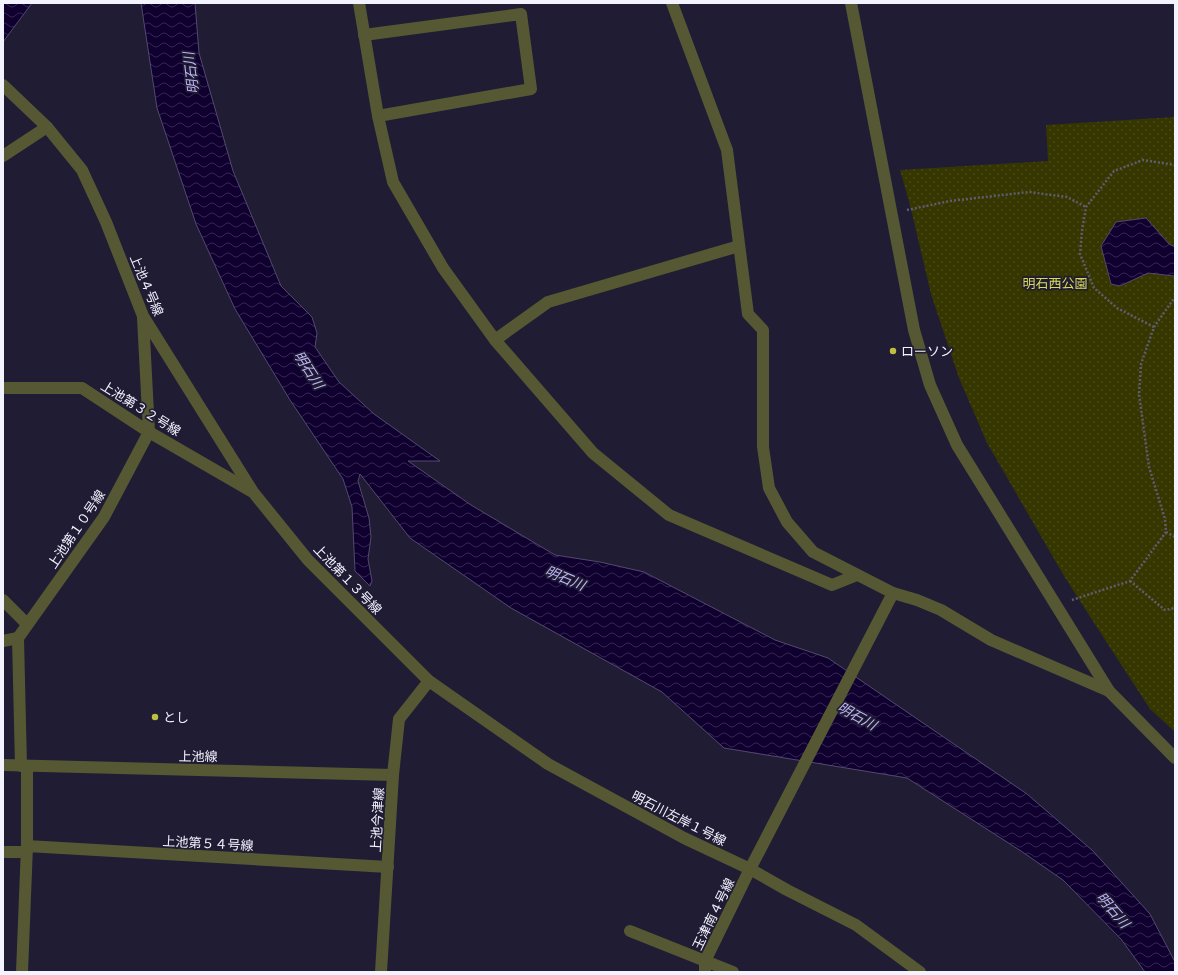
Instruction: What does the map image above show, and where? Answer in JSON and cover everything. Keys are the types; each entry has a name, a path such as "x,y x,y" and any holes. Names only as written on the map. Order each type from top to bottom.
{"street":[{"path":"359,3 378,116 393,182 443,268 495,340 593,453 669,515 832,585 857,575"},
{"path":"672,3 727,150 748,314 764,330 763,447 769,488 787,522 813,552 893,593 918,600 941,610 991,640 1109,691"},
{"path":"851,3 914,330 930,385 957,445 1109,691 1175,758"},
{"path":"364,35 521,14 530,90 378,116"},
{"name":"上池４号線","path":"3,85 47,127 82,170 106,222 142,316 253,492"},
{"path":"3,156 47,127"},
{"path":"495,340 548,302 739,246"},
{"path":"142,316 149,432"},
{"name":"上池第３２号線","path":"3,388 82,388 149,432 253,492"},
{"name":"上池第１０号線","path":"18,638 104,517 149,432"},
{"name":"上池第１３号線","path":"253,492 308,560 429,681"},
{"name":"玉津南４号線","path":"705,967 750,869 893,593"},
{"path":"3,600 27,624"},
{"path":"3,641 18,638 26,849 22,972"},
{"name":"上池今津線","path":"381,972 398,719 429,681"},
{"name":"明石川左岸１号線","path":"429,681 548,764 684,838 750,869 787,890 856,924 920,972"},
{"name":"上池線","path":"3,765 393,776"},
{"name":"上池第５４号線","path":"3,852 26,849 388,867"},
{"path":"630,930 705,967 733,972"}],"path":[{"path":"1154,327 1117,308 1094,288 1080,254 1082,231 1086,207 1114,171 1143,160 1175,165"},
{"path":"891,214 950,201 1029,192 1067,197 1086,207"},
{"path":"1056,606 1130,581 1166,532 1165,519 1149,467 1139,394 1141,364 1154,327 1175,297"},
{"path":"1166,532 1175,537"},
{"path":"1130,581 1165,610 1175,608"}],"green space":[{"name":"明石西公園","path":"1175,117 1175,732 1150,709 1064,576 987,443 959,378 931,294 910,205 900,170 1048,161 1046,125"}],"water":[{"path":"3,3 32,3 3,42"},
{"name":"明石川","path":"141,3 195,3 199,53 233,171 281,286 312,317 317,333 315,347 339,382 374,414 440,461 408,461 471,505 555,555 600,562 644,572 775,640 828,658 1027,794 1093,851 1150,914 1175,962 1175,972 1145,972 1121,939 1063,880 1021,851 907,778 724,748 662,692 511,608 410,538 360,474 358,481 369,518 371,537 368,559 372,581 370,586 355,571 352,507 343,479 290,400 235,309 196,224 157,108"},
{"path":"1146,218 1169,244 1175,247 1175,275 1148,273 1120,286 1111,284 1101,246 1116,222"}],"place":[{"name":"ローソン","path":"893,351"},
{"name":"とし","path":"155,717"}]}
